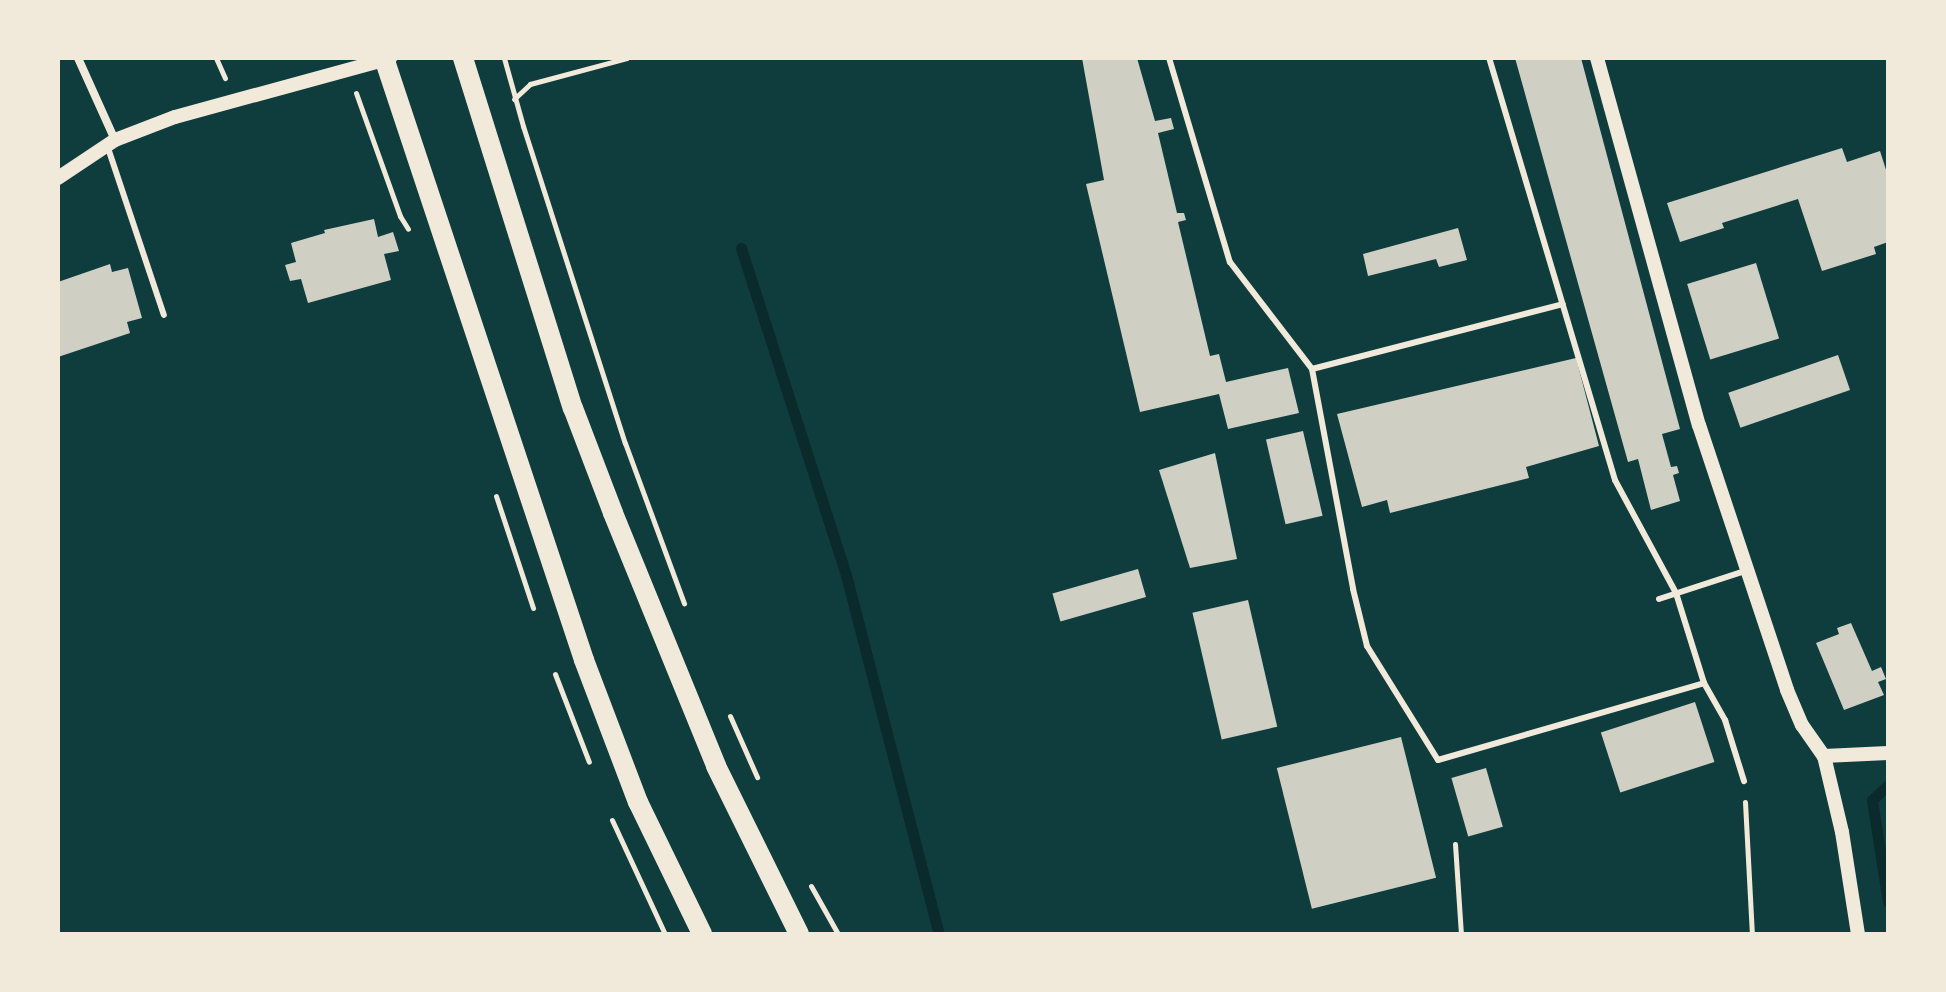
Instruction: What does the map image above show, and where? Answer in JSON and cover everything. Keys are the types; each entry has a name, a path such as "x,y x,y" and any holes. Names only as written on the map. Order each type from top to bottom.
{"main road":[{"path":"463,58 573,408 608,500 716,766 799,934"},
{"path":"386,59 584,660 638,802 702,934"}],"street":[{"path":"78,58 111,142"},
{"path":"1597,58 1699,425 1787,690 1802,725 1824,756 1842,832 1858,934"},
{"path":"58,178 111,142 175,117 386,59"},
{"path":"1824,756 1888,753"}],"lane":[{"path":"1169,58 1230,262 1312,369 1353,589 1367,646 1438,760 1704,683"},
{"path":"1489,58 1615,480 1676,593 1704,683 1725,720 1744,781"},
{"path":"111,142 164,315"},
{"path":"1312,369 1563,304"},
{"path":"1659,599 1748,570"}],"path":[{"path":"504,58 514,99 625,443 688,615"},
{"path":"514,99 530,84 627,58"},
{"path":"725,705 762,789"},
{"path":"1744,781 1752,934"},
{"path":"1455,844 1461,934"},
{"path":"805,877 838,934"}],"building":[{"path":"1082,58 1137,58 1155,121 1171,118 1174,129 1158,133 1177,213 1184,213 1186,220 1178,222 1210,356 1219,354 1226,382 1288,368 1299,413 1228,429 1219,394 1140,412 1086,184 1104,180"},
{"path":"1515,58 1581,58 1680,429 1662,434 1671,467 1677,466 1679,473 1673,475 1680,501 1651,510 1638,459 1628,462"},
{"path":"1842,148 1847,162 1880,151 1888,176 1888,242 1874,247 1876,254 1822,271 1798,199 1722,223 1724,228 1680,242 1667,203"},
{"path":"374,219 378,237 393,232 399,251 384,254 391,280 308,303 301,279 290,281 285,265 296,262 291,243 325,233 324,230"},
{"path":"1458,228 1467,260 1439,267 1436,259 1368,276 1363,254"},
{"path":"1756,263 1779,339 1710,360 1687,284"},
{"path":"110,264 112,272 128,268 142,318 127,322 130,333 58,357 58,282"},
{"path":"1838,355 1850,390 1740,428 1728,393"},
{"path":"1576,358 1599,446 1526,467 1529,478 1390,513 1387,500 1362,507 1337,414"},
{"path":"1303,431 1323,516 1286,524 1266,440"},
{"path":"1215,453 1237,559 1190,568 1159,470"},
{"path":"1138,569 1146,597 1060,621 1052,594"},
{"path":"1248,600 1277,727 1222,739 1192,613"},
{"path":"1851,623 1872,671 1881,667 1886,679 1878,682 1884,695 1844,710 1816,643 1839,634 1837,628"},
{"path":"1695,702 1714,762 1620,793 1601,733"},
{"path":"1401,737 1436,878 1312,909 1277,768"},
{"path":"1486,768 1503,827 1468,837 1451,778"}],"waterway":[{"path":"741,248 846,575 939,934"},
{"path":"1888,785 1872,800 1888,902"}]}
